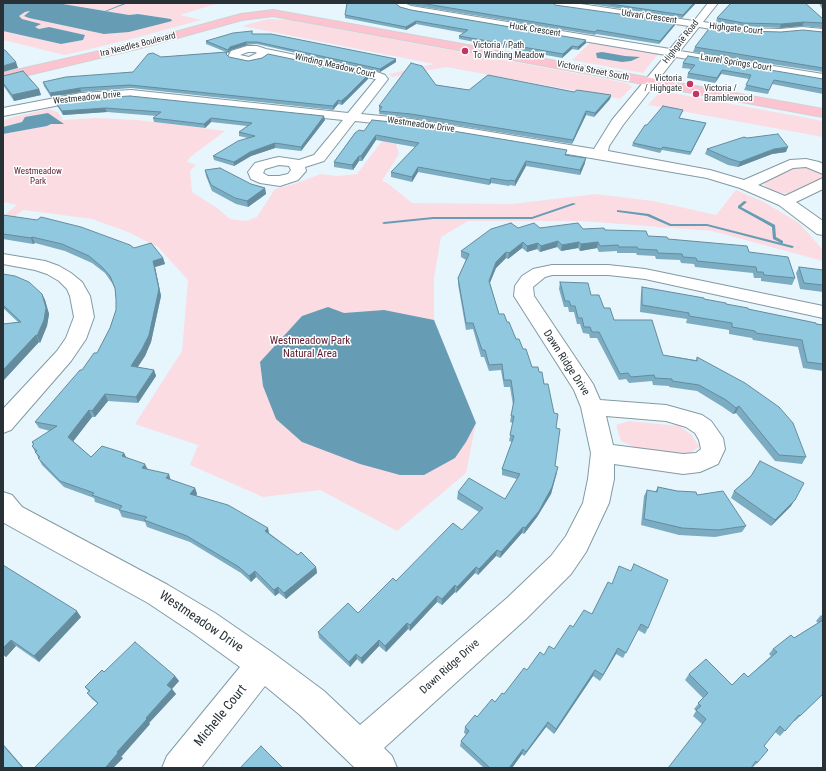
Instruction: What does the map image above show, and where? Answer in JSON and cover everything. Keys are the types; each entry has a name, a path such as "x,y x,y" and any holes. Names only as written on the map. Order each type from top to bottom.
{"main road":[{"name":"Ira Needles Boulevard","path":"3,72 158,37 214,21 256,6 256,9 258,10 273,13"},
{"name":"Victoria Street South","path":"273,13 288,12 296,8 301,14 339,24"},
{"name":"Ira Needles Boulevard","path":"3,77 137,46 241,17 273,13"},
{"name":"Victoria Street South","path":"273,13 823,113"}],"street":[{"name":"Huck Crescent","path":"399,3 402,7 410,9 672,52"},
{"name":"Udvari Crescent","path":"555,3 599,6 695,24"},
{"name":"Highgate Road","path":"600,154 602,146 616,123 713,3"},
{"name":"Highgate Court","path":"695,24 755,32 802,30 823,32"},
{"path":"802,30 797,27 798,25 812,24 823,27"},
{"name":"Winding Meadow Court","path":"264,52 366,72 381,77 380,82 352,117"},
{"name":"Laurel Springs Court","path":"672,52 823,78"},
{"name":"Laurel Springs Court","path":"799,73 812,68 823,68"},
{"name":"Westmeadow Drive","path":"3,112 81,97 131,94 411,123 600,154 710,174 745,185 785,202 823,230"},
{"path":"297,164 319,158 352,117"},
{"path":"745,185 790,164 806,163 823,170"},
{"path":"785,202 823,184"},
{"path":"3,259 39,265 53,270 65,277 75,286 80,296 84,316 76,339 64,356 3,424"},
{"name":"Dawn Ridge Drive","path":"358,748 517,608 561,565 576,544 596,503 601,480 603,453 592,407 586,389 524,296 524,286 529,280 539,273 552,270 608,270 645,274 823,312"},
{"path":"592,407 666,413 680,416 694,421 704,428 711,438 713,449 709,457 700,462 683,464 603,453"},
{"name":"Westmeadow Drive","path":"3,503 13,514 158,594 204,623 262,664 312,703 380,768"},
{"name":"Michelle Court","path":"179,768 262,664"}],"green space":[{"path":"57,3 219,3 180,15 201,20 65,55 3,40 3,31 61,44 83,40 85,35 49,27 39,29 35,27 40,24 21,19 19,16 25,12 171,19 138,14 129,15"},
{"path":"268,19 290,20 627,83 632,87 620,99 446,67 392,77 389,74 434,64 242,26"},
{"path":"590,43 658,54 643,73 572,60"},
{"path":"661,91 823,121 823,137 648,105"},
{"name":"Westmeadow Park Natural Area","path":"48,109 58,112 63,120 95,118 138,120 225,131 189,158 187,162 196,165 190,171 192,192 217,208 230,219 246,221 257,217 275,189 321,174 337,176 357,174 382,141 395,140 399,154 382,181 386,182 412,203 513,204 595,194 653,201 716,215 736,190 764,202 799,223 823,250 823,261 712,231 581,221 468,221 441,237 434,278 434,320 476,423 466,473 397,531 320,490 263,497 190,465 198,445 135,424 182,351 188,280 158,247 128,232 92,219 23,210 3,226 3,216 17,205 3,202 3,134 63,123 22,122 3,127 3,121 13,117"},
{"path":"801,167 815,170 821,174 823,178 789,194 776,192 765,186 764,183 766,181 793,168"},
{"path":"629,421 679,426 692,435 699,447 686,456 640,450 621,441 616,425"}],"water":[{"path":"3,3 57,3 129,15 138,14 171,19 172,21 129,32 104,34 24,16 30,11 19,16 22,19 41,24 35,27 39,29 49,27 85,35 83,40 61,44 3,31"},
{"path":"602,52 640,57 631,61 622,62 597,58 596,53"},
{"path":"48,113 64,124 51,124 3,134 3,127 22,122 25,117"},
{"path":"328,307 344,313 384,310 434,320 476,423 466,442 455,458 424,475 400,475 360,464 302,442 276,419 263,386 260,362 302,316"}],"building":[{"path":"347,3 395,3 400,7 411,10 586,40 578,47 572,46 563,54 459,36 468,30 416,21 406,27 345,15"},
{"path":"420,3 553,3 555,5 676,22 660,41 597,30 595,32"},
{"path":"604,3 694,3 683,15"},
{"path":"731,3 805,3 823,19 823,23 743,23 717,18"},
{"path":"711,26 743,31 781,32 803,30 823,32 823,68 695,47"},
{"path":"252,31 252,34 271,34 396,59 380,69 257,42 246,42 230,47 228,50 206,41 233,33"},
{"path":"3,50 5,50 16,62 3,66"},
{"path":"227,52 226,54 229,57 248,61 262,58 268,54 368,75 346,97 341,101 338,100 333,106 130,85 80,88 50,93 43,82 66,77 133,72 148,54 153,53 161,57"},
{"path":"688,56 823,79 823,89 774,80 769,90 746,85 751,75 722,70 717,78 688,73 695,65 683,63"},
{"path":"411,63 422,66 436,85 469,90 488,75 574,92 577,90 611,95 595,113 586,111 573,140 411,114 379,111 382,107 379,106"},
{"path":"23,71 39,89 12,95 3,83 3,76"},
{"path":"130,96 324,116 301,147 275,143 250,152 234,162 213,156 238,141 255,136 239,132 252,123 211,118 204,124 153,118 161,112 105,108 62,111 56,103 80,99"},
{"path":"663,106 683,110 679,118 706,123 691,152 663,147 661,149 633,143 645,125 647,125"},
{"path":"372,120 411,124 567,150 565,155 586,158 580,170 526,161 515,181 491,178 490,180 418,167 412,177 391,172 419,143 376,135 361,156 359,156 352,165 334,162 355,133 359,130 364,131"},
{"path":"778,134 788,147 774,149 740,162 707,149 744,137 747,138"},
{"path":"220,168 251,184 265,188 247,201 235,198 211,185 205,170"},
{"path":"3,215 37,220 41,217 81,227 130,245 134,248 151,243 163,258 153,261 159,289 149,335 131,366 154,370 136,397 105,394 92,411 89,410 68,437 91,457 102,446 124,453 122,456 145,464 142,468 169,474 166,478 195,488 190,494 228,505 268,528 265,531 298,555 301,552 316,567 284,593 278,587 274,590 255,571 249,576 239,567 187,536 144,520 147,517 119,510 122,506 92,495 94,493 60,481 38,458 40,457 35,452 37,451 32,446 34,444 32,442 57,426 35,422 80,370 82,370 94,353 97,353 110,328 116,310 115,288 110,276 89,256 62,244 32,237 3,234"},
{"path":"511,223 518,228 534,223 540,228 578,223 583,229 604,228 605,230 646,231 648,236 667,237 668,239 747,246 749,252 788,257 795,278 764,275 763,272 757,272 756,267 697,261 696,258 683,257 682,254 658,253 657,250 638,249 637,247 619,247 618,245 600,246 598,242 581,244 579,242 562,245 558,241 541,246 538,243 527,246 523,242 509,253 506,252 496,262 489,281 499,314 504,314 516,339 519,339 523,349 526,349 532,367 538,367 539,372 542,372 544,384 548,384 554,413 558,414 556,428 560,429 555,466 558,467 552,487 539,511 525,528 523,527 501,552 497,550 479,569 476,567 457,587 455,585 442,599 437,596 410,625 407,623 385,646 379,640 361,658 356,654 349,662 318,632 348,603 358,613 393,578 396,581 453,523 462,530 483,508 458,492 469,478 505,499 520,474 502,469 514,436 510,435 514,416 511,416 514,400 511,380 504,380 502,364 489,365 485,350 482,350 473,323 466,323 458,278 469,254 461,251 491,229"},
{"path":"799,267 823,270 823,285 804,283"},
{"path":"3,274 15,276 29,282 42,294 46,308 44,320 37,336 36,335 3,370 3,324 21,322 3,305"},
{"path":"560,282 588,283 591,295 599,295 604,308 610,308 614,320 652,320 663,355 697,361 697,357 745,383 779,407 793,423 806,457 779,455 739,406 736,408 726,400 699,385 672,381 672,379 655,378 654,375 631,377 628,373 620,374 599,332 592,332 590,327 584,327 582,318 578,318 575,306 571,306 569,301 565,301"},
{"path":"642,287 704,298 823,325 823,364 807,362 802,340 756,333 755,331 732,327 732,323 689,316 689,313 642,305"},
{"path":"760,461 804,483 795,500 775,520 734,491 751,476"},
{"path":"658,487 677,491 696,492 697,495 723,491 746,526 718,530 682,528 644,519 647,490 657,492"},
{"path":"634,564 668,580 648,628 641,624 626,653 618,648 603,675 595,670 556,729 548,722 526,752 523,749 509,768 490,768 461,741 469,731 465,727 475,715 477,717 492,699 495,702 502,693 504,694 524,668 527,670 540,652 544,655 549,646 554,649 570,625 573,627 584,610 592,614 608,582 612,584 619,566 631,571"},
{"path":"3,565 77,611 34,656 11,640 3,648"},
{"path":"823,620 823,694 800,716 799,715 785,731 780,726 764,746 768,750 757,763 756,761 751,768 668,768 706,719 696,710 701,706 698,703 708,693 689,674 706,659 732,685 744,673 748,677 777,652 773,649 791,635 794,638"},
{"path":"135,642 175,676 167,685 172,689 105,768 36,768 35,767 98,703 87,693 90,691 85,687 102,670 104,672"},
{"path":"3,745 23,768 3,768"},
{"path":"261,746 283,768 240,768"}],"waterway":[{"path":"106,11 127,3"},
{"path":"745,202 739,207 774,226 774,238 782,242"},
{"path":"384,223 433,218 532,218 574,204"},
{"path":"618,211 648,215 670,225 707,225 792,247"}],"place":[{"name":"Victoria / Path To Winding Meadow","path":"465,51"},
{"name":"Victoria / Highgate","path":"690,84"},
{"name":"Victoria / Bramblewood","path":"696,94"}],"park label":[{"name":"Westmeadow Park","path":"38,178"}]}
